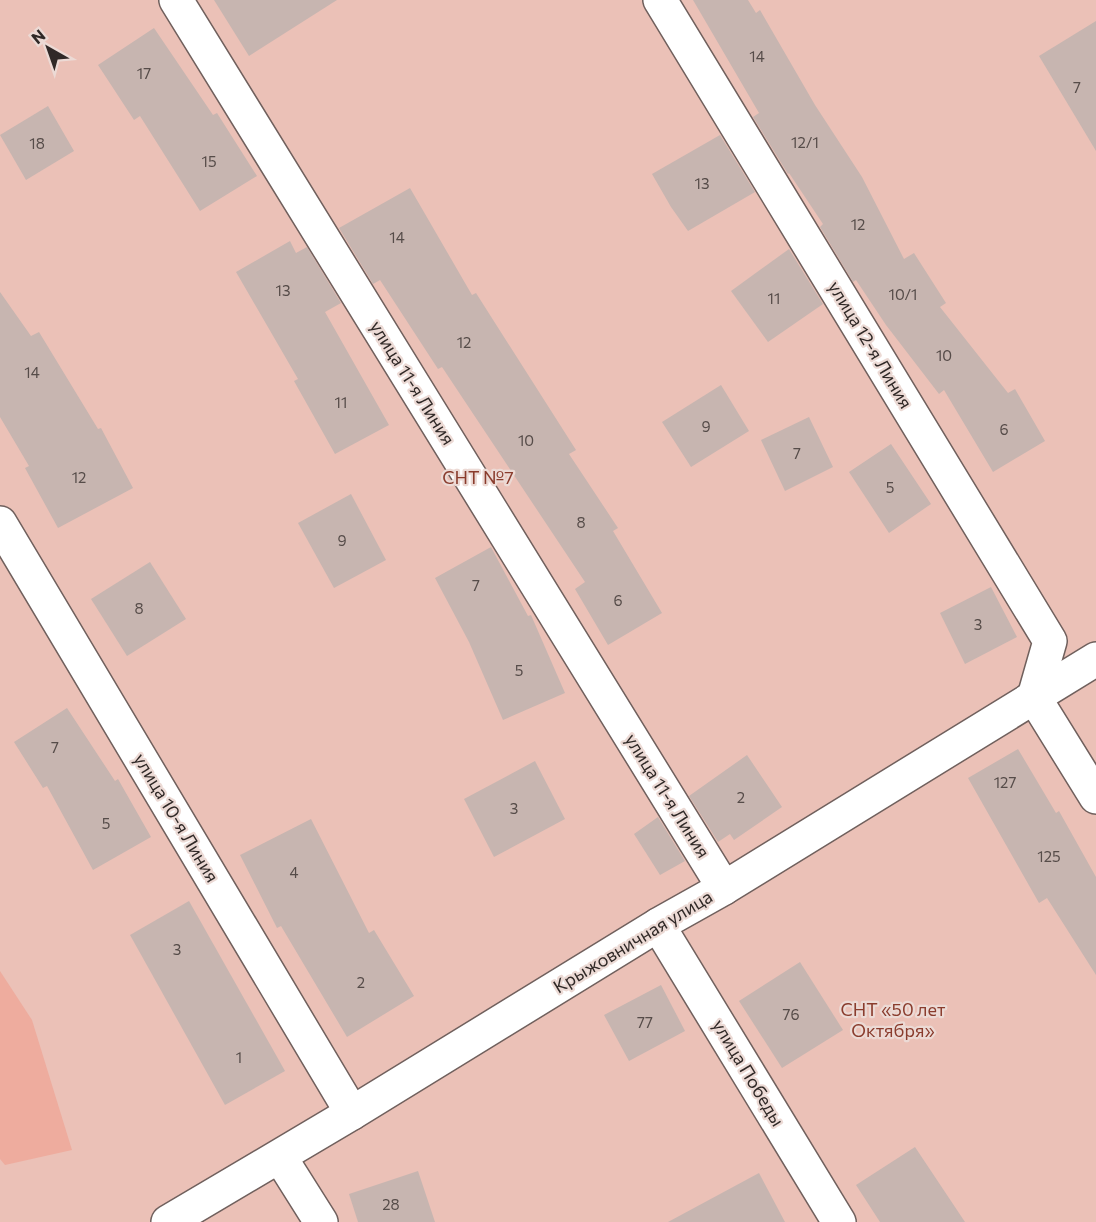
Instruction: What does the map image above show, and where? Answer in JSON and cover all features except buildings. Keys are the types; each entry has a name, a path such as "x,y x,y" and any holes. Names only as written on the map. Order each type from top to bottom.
{"street":[{"name":"улица 11-я Линия","path":"176,0 724,888"},
{"name":"улица 12-я Линия","path":"660,0 1050,641 1034,697"},
{"name":"улица 10-я Линия","path":"0,523 352,1113"},
{"name":"Крыжовничная улица","path":"168,1222 352,1113 658,925 724,888 1096,659"},
{"path":"1034,697 1096,797"},
{"name":"улица Победы","path":"658,925 839,1222"},
{"path":"280,1156 321,1222"}],"green space":[{"name":"СНТ №7","path":"0,0 1096,0 1096,1222 0,1222"}],"shaded area":[{"path":"0,971 32,1020 72,1150 5,1165 0,1159"}],"park label":[{"name":"СНТ «50 лет Октября»","path":"893,1020"}]}
